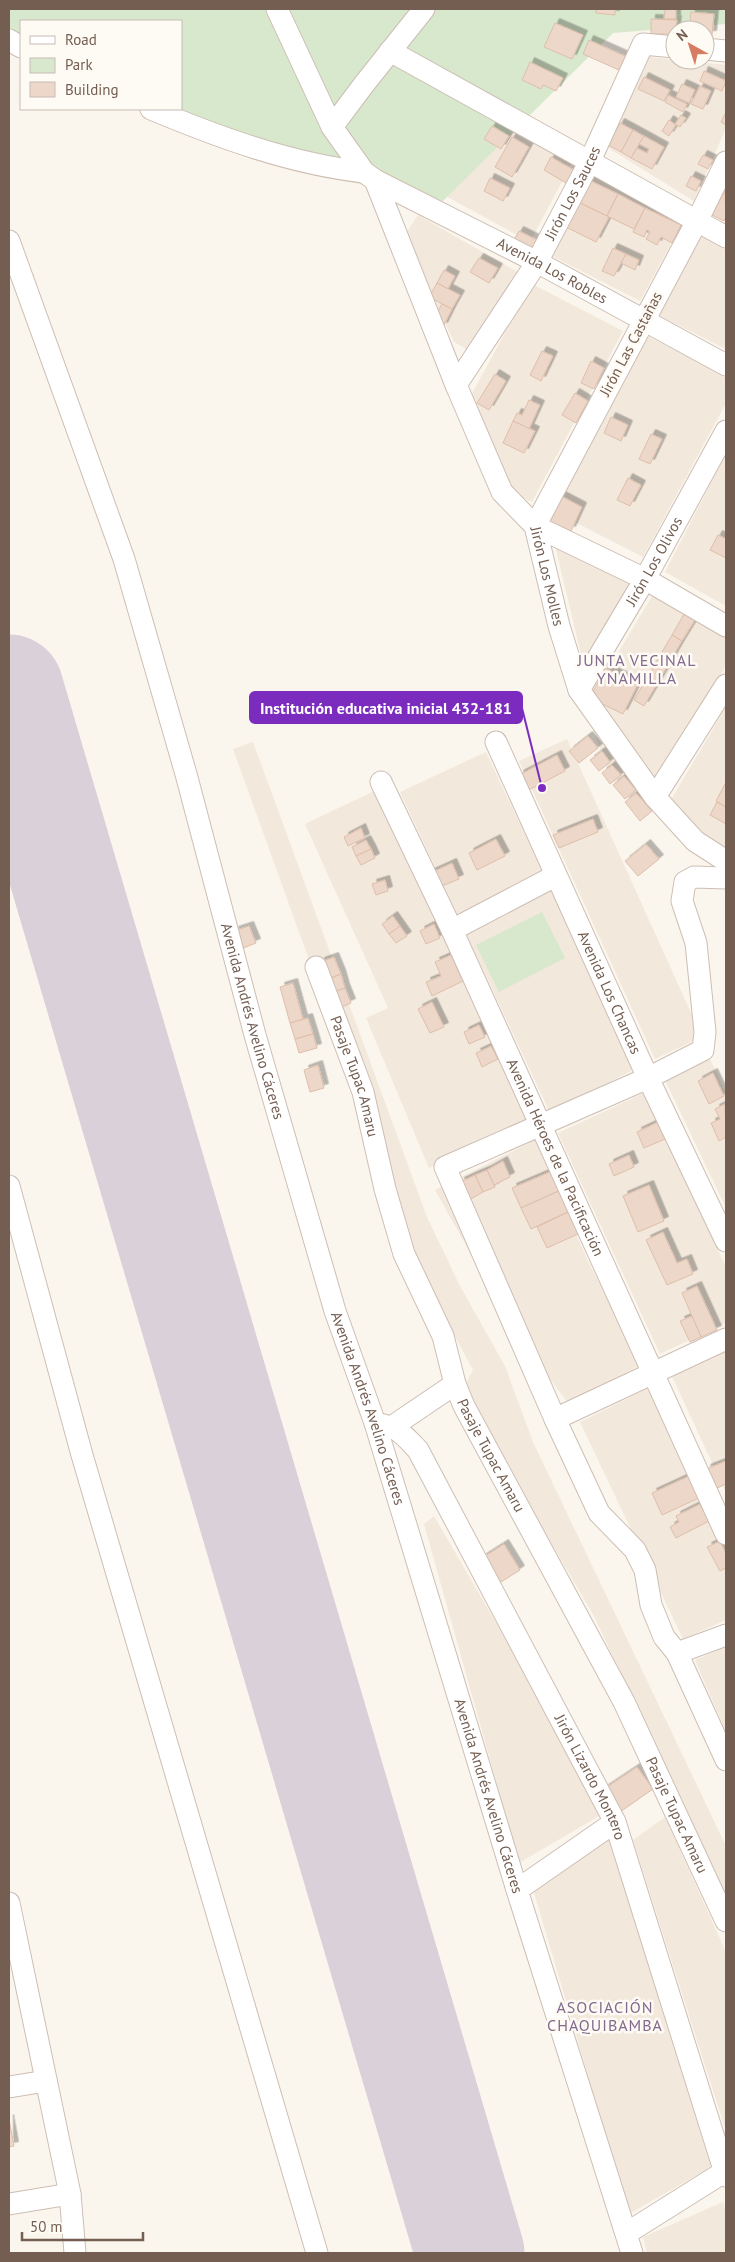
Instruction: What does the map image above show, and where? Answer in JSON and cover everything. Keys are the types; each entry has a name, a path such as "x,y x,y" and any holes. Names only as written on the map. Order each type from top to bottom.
{"street":[{"path":"332,127 424,9"},
{"path":"285,15 332,127 370,176"},
{"path":"9,40 20,46"},
{"name":"Jirón Los Sauces","path":"456,385 537,262 589,163 644,44 665,46"},
{"path":"390,52 726,237"},
{"path":"153,110 262,149 329,168 370,176"},
{"name":"Jirón Las Castañas","path":"535,526 697,222 726,162"},
{"name":"Avenida Los Robles","path":"370,176 537,262 726,365"},
{"name":"Jirón Los Molles","path":"370,176 502,492 535,526 559,626 579,690 655,797 695,841 726,861"},
{"name":"Avenida Andrés Avelino Cáceres","path":"9,241 124,559 186,774 255,1035 335,1311 384,1424 517,1890 629,2243"},
{"name":"Jirón Los Olivos","path":"579,690 645,579 726,432"},
{"path":"535,526 645,579 726,626"},
{"path":"655,797 726,684"},
{"name":"Avenida Los Chancas","path":"496,742 648,1078 726,1241"},
{"name":"Avenida Héroes de la Pacificación","path":"381,782 452,930 726,1534"},
{"path":"452,930 555,876"},
{"path":"726,878 694,877 685,882 682,891 682,901 696,943 705,1032 703,1050 648,1078 445,1167 599,1512 635,1550 644,1570 651,1605 664,1638 677,1653 726,1760"},
{"name":"Pasaje Tupac Amaru","path":"316,967 363,1092 385,1189 404,1254 443,1336 455,1384 464,1406 624,1702 726,1920"},
{"path":"9,1186 82,1455 317,2253"},
{"path":"556,1419 726,1338"},
{"path":"384,1424 455,1384"},
{"name":"Jirón Lizardo Montero","path":"384,1424 400,1431 418,1450 615,1822 725,2174"},
{"path":"677,1653 726,1635"},
{"path":"517,1890 615,1822"},
{"path":"9,1903 70,2194 75,2253"},
{"path":"9,2087 46,2081"},
{"path":"629,2243 725,2174"},
{"path":"9,2204 70,2194"}],"shaded area":[{"path":"650,57 665,59 665,70 715,70 715,64 726,65 726,128 694,201 608,148"},
{"path":"397,68 574,159 530,242 394,168"},
{"path":"594,170 685,218 640,301 552,256"},
{"path":"418,215 521,274 473,353 454,342 404,236"},
{"path":"704,226 726,238 726,349 658,315"},
{"path":"532,284 623,331 532,502 506,490 465,406"},
{"path":"643,334 726,376 726,403 643,557 553,511"},
{"path":"726,454 726,606 665,572"},
{"path":"554,541 636,583 584,667"},
{"path":"654,593 726,631 726,665 640,812 611,778 585,708"},
{"path":"726,707 726,855 662,815"},
{"path":"567,739 702,1037 655,1059 519,761"},
{"path":"253,742 427,1217 460,1286 505,1366 533,1442 726,1846 726,1901 594,1616 462,1391 473,1370 424,1279 233,749"},
{"path":"486,752 635,1069 550,1113 400,792"},
{"path":"376,790 527,1119 429,1168 366,1018 388,1008 305,824"},
{"path":"710,1059 726,1093 726,1208 665,1080"},
{"path":"644,1093 726,1267 726,1323 660,1354 558,1133"},
{"path":"535,1140 587,1259 641,1365 568,1403 514,1331 435,1190"},
{"path":"726,1348 726,1493 671,1374"},
{"path":"651,1387 726,1547 726,1620 683,1639 580,1422"},
{"path":"434,1516 606,1812 519,1863 424,1524"},
{"path":"726,1647 726,1732 695,1660"},
{"path":"665,1817 726,1952 726,2131 633,1840"},
{"path":"608,1836 711,2167 629,2214 530,1879"},
{"path":"723,2202 726,2212 726,2253 647,2253 643,2237"}],"green space":[{"path":"9,9 726,9 726,24 715,25 715,20 665,20 665,29 613,33 443,201 341,180 167,110 182,110 182,20 20,20 20,42 9,36"},
{"path":"542,912 565,958 499,992 476,945"}],"building":[{"path":"596,9 615,9 615,15 596,13"},
{"path":"665,9 676,9 676,19 664,19"},
{"path":"691,12 714,14 713,20 690,20"},
{"path":"651,19 677,20 665,20 665,34 651,34"},
{"path":"555,23 583,35 572,59 544,47"},
{"path":"589,40 627,57 621,71 583,54"},
{"path":"530,62 563,78 556,91 543,85 541,89 522,80"},
{"path":"704,71 726,81 722,91 700,81"},
{"path":"644,77 670,90 664,101 638,89"},
{"path":"682,84 695,90 689,103 676,97"},
{"path":"700,86 711,91 703,109 691,104"},
{"path":"668,95 687,104 683,112 665,102"},
{"path":"726,112 726,125 721,122"},
{"path":"681,115 686,118 680,127 675,124"},
{"path":"669,120 676,125 669,136 662,131"},
{"path":"620,123 633,130 621,152 608,145"},
{"path":"492,126 509,136 501,149 484,139"},
{"path":"633,130 644,136 631,158 621,152"},
{"path":"644,136 664,147 652,169 631,158 637,148 647,153 649,149 639,144"},
{"path":"512,137 529,147 512,177 495,167"},
{"path":"703,155 713,160 708,169 698,164"},
{"path":"551,157 574,170 566,183 544,170"},
{"path":"691,176 701,181 696,191 686,186"},
{"path":"490,178 510,188 503,201 484,191"},
{"path":"589,180 618,194 607,216 578,202"},
{"path":"725,191 726,217 724,221 712,215"},
{"path":"618,194 645,208 634,229 607,216"},
{"path":"578,202 609,217 596,242 566,227"},
{"path":"645,208 681,225 672,243 661,237 657,245 646,239 650,232 647,230 644,237 633,232"},
{"path":"519,231 537,240 528,256 510,247"},
{"path":"613,248 626,254 614,276 602,271"},
{"path":"626,254 639,260 635,270 621,263"},
{"path":"479,258 498,268 489,283 470,272"},
{"path":"444,270 455,276 448,289 437,283"},
{"path":"437,283 460,295 452,309 429,297"},
{"path":"442,304 452,309 443,327 432,321"},
{"path":"542,351 553,356 541,381 530,375"},
{"path":"591,361 604,368 594,389 581,383"},
{"path":"495,374 506,381 489,410 477,403"},
{"path":"575,393 588,401 576,423 562,415"},
{"path":"529,400 540,405 529,429 513,421 517,413 522,415"},
{"path":"611,417 628,425 621,441 604,433"},
{"path":"513,421 535,431 524,453 503,443"},
{"path":"651,434 662,439 650,464 639,459"},
{"path":"628,478 641,485 630,506 617,500"},
{"path":"561,496 582,507 571,531 549,521"},
{"path":"718,535 726,539 726,558 710,550"},
{"path":"684,614 695,620 682,641 672,635"},
{"path":"672,635 682,641 668,665 658,659"},
{"path":"658,659 668,665 657,684 647,678"},
{"path":"605,668 638,684 623,714 590,698"},
{"path":"647,678 657,684 644,706 634,700"},
{"path":"588,736 598,748 579,763 569,751"},
{"path":"602,751 610,762 599,771 590,760"},
{"path":"557,755 565,771 527,791 519,775"},
{"path":"612,765 621,775 610,784 602,773"},
{"path":"624,776 636,790 625,799 613,785"},
{"path":"726,782 726,807 716,801"},
{"path":"636,793 652,811 640,821 625,802"},
{"path":"717,802 726,807 726,824 710,815"},
{"path":"593,819 598,832 559,848 553,835"},
{"path":"361,828 365,838 348,846 344,837"},
{"path":"496,839 505,856 477,870 469,853"},
{"path":"366,840 371,849 356,856 352,847"},
{"path":"646,844 659,859 638,876 625,861"},
{"path":"371,849 375,858 361,865 356,856"},
{"path":"452,863 459,879 437,888 430,873"},
{"path":"385,880 388,891 376,895 372,884"},
{"path":"393,916 400,926 389,934 382,924"},
{"path":"434,924 440,938 426,944 420,931"},
{"path":"249,926 256,943 241,949 234,931"},
{"path":"400,926 407,936 396,943 389,934"},
{"path":"451,955 463,981 432,996 426,982 441,976 435,962"},
{"path":"334,957 341,974 326,980 320,962"},
{"path":"341,974 345,988 331,993 326,980"},
{"path":"293,983 303,1019 290,1023 280,987"},
{"path":"345,988 351,1003 337,1009 331,993"},
{"path":"432,1002 444,1027 430,1033 418,1009"},
{"path":"308,1018 313,1034 295,1039 290,1023"},
{"path":"479,1025 485,1037 469,1044 464,1032"},
{"path":"313,1034 317,1048 299,1053 295,1039"},
{"path":"491,1046 498,1059 482,1067 476,1053"},
{"path":"318,1065 324,1088 310,1092 304,1070"},
{"path":"713,1073 724,1096 709,1104 698,1081"},
{"path":"725,1104 726,1137 719,1141 711,1123 720,1119 715,1109"},
{"path":"658,1122 665,1139 644,1148 637,1132"},
{"path":"629,1155 634,1167 614,1176 609,1164"},
{"path":"503,1161 510,1177 494,1185 487,1170"},
{"path":"487,1170 495,1187 483,1192 475,1175"},
{"path":"552,1171 561,1190 521,1208 512,1188"},
{"path":"475,1175 483,1192 469,1200 460,1182"},
{"path":"649,1185 664,1221 638,1232 623,1196"},
{"path":"561,1190 570,1211 531,1229 521,1208"},
{"path":"570,1211 580,1233 547,1248 537,1227"},
{"path":"663,1232 677,1263 687,1259 693,1274 667,1285 646,1240"},
{"path":"697,1286 717,1330 701,1337 682,1293"},
{"path":"692,1316 701,1337 690,1342 680,1321"},
{"path":"726,1461 726,1484 715,1489 706,1469"},
{"path":"689,1476 699,1498 662,1515 652,1493"},
{"path":"700,1504 709,1521 676,1538 670,1527 679,1522 676,1516"},
{"path":"720,1541 726,1554 726,1568 720,1571 707,1547"},
{"path":"504,1544 520,1570 498,1584 482,1558"},
{"path":"637,1767 653,1789 620,1812 604,1789"},
{"path":"9,2119 14,2146 9,2147"}],"runway":[{"path":"9,689 470,2253"}],"place":[{"name":"Institución educativa inicial 432-181","path":"542,788"}],"district":[{"name":"JUNTA VECINAL YNAMILLA","path":"637,669"},
{"name":"ASOCIACIÓN CHAQUIBAMBA","path":"605,2016"}]}
